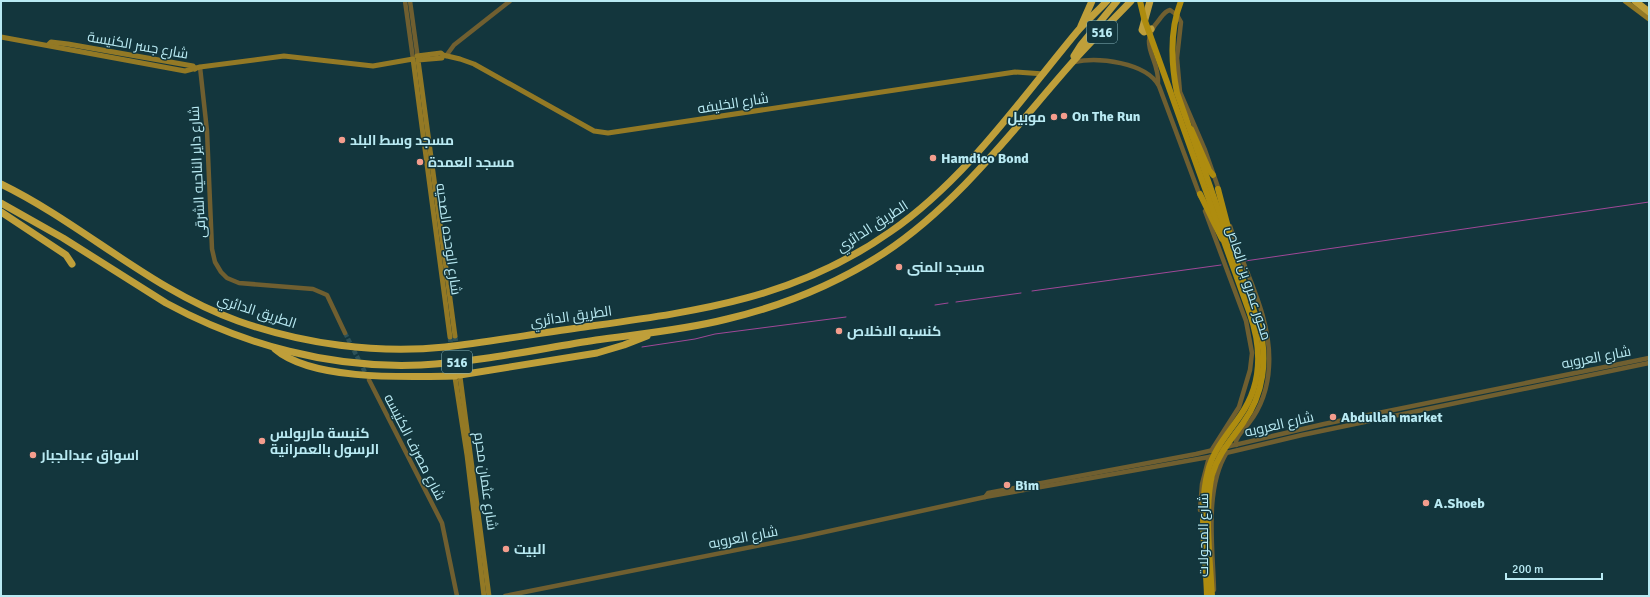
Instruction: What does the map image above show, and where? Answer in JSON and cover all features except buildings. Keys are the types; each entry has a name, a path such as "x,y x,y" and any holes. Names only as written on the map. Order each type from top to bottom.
{"highway":[{"name":"الطريق الدائري","path":"1079,30 1092,1"},
{"name":"الطريق الدائري","path":"1,184 33,201 178,294 213,311 250,325 291,336 332,344 386,348 446,347 680,314 734,303 791,285 831,267 882,238 932,200 987,140 1044,74 1079,30 1107,1"},
{"name":"الطريق الدائري","path":"1072,62 1081,45 1117,1"},
{"name":"الطريق الدائري","path":"1,202 46,227 166,303 186,314 229,333 274,348 343,361 385,365 423,365 465,361 653,333 724,320 778,304 816,290 884,252 936,212 968,182 1072,62 1131,1"},
{"path":"1150,1 1142,30 1144,32 1151,29"},
{"path":"1635,1 1649,12"},
{"path":"1,212 63,253 72,264"},
{"path":"274,348 298,364 319,369 392,376 457,373 597,353 624,346 653,333"}],"main road":[{"name":"محور عمرو بن العاص","path":"1140,1 1144,18 1225,239 1259,325 1263,342 1264,361 1262,380 1256,401 1221,452 1212,476 1209,507 1212,596"},
{"name":"محور عمرو بن العاص","path":"1181,1 1174,35 1173,70 1177,93 1255,330 1259,360 1256,379 1250,398 1244,411 1218,447 1210,463 1207,475 1204,502 1205,594"},
{"path":"1626,1 1649,19"},
{"name":"شارع جسر الكنيسة","path":"1,37 48,45 51,42 68,44 193,66 198,69"},
{"name":"شارع الخليفه","path":"198,69 284,56 372,66 416,58 441,58 445,55 470,62 594,131 608,133 1015,72 1044,74"},
{"name":"شارع الوحده الصحيه","path":"416,58 452,337"},
{"path":"1189,127 1195,135 1209,170 1213,175"},
{"path":"1218,189 1229,232 1225,239"},
{"path":"1200,194 1225,239"},
{"name":"شارع عثمان محرم","path":"457,373 484,596"},
{"name":"شارع عثمان محرم","path":"457,373 489,596"}],"street":[{"name":"شارع الوحده الصحيه","path":"405,1 416,58"},
{"name":"شارع الوحده الصحيه","path":"410,1 416,58"},
{"path":"445,55 454,45 510,1"},
{"path":"1211,451 1221,434 1239,407 1250,370 1251,346 1246,321 1158,84 1157,70 1148,42 1151,29 1168,10 1172,11 1180,19 1177,58 1179,86 1183,100 1205,150 1251,281 1264,324 1269,349 1268,376 1264,394 1255,415 1236,443 1226,443 1222,440 1221,434"},
{"path":"1072,62 1100,60 1120,63 1150,76 1158,84"},
{"name":"شارع داير الناحيه الشرقى","path":"198,69 207,131 212,249 214,262 227,278 239,283 313,289 323,292 327,295 345,333"},
{"name":"شارع العروبه","path":"985,497 988,493 1211,451 1236,443 1649,358"},
{"name":"شارع العروبه","path":"505,596 802,537 985,497 1209,458 1227,452 1282,439 1649,363"},
{"name":"شارع مصرف الكنيسه","path":"369,380 442,524 457,596"},
{"path":"1281,434 1282,439"},
{"name":"شارع المحولات","path":"1215,596 1213,493 1216,476 1227,452"},
{"path":"1209,458 1222,461"},
{"name":"شارع المحولات","path":"1205,594 1200,496 1209,458"},
{"path":"1205,594 1214,589"}],"waterway":[{"path":"1245,261 1649,202"},
{"path":"1032,291 1221,265"},
{"path":"956,302 1021,293"},
{"path":"935,305 948,303"},
{"path":"642,347 695,339 715,334 846,317"}],"tunnel":[{"path":"345,333 367,376"},
{"path":"455,336 459,369"},
{"path":"450,337 454,371"}],"place":[{"name":"On The Run","path":"1064,116"},
{"name":"موبيل","path":"1054,117"},
{"name":"مسجد وسط البلد","path":"342,140"},
{"name":"Hamdico Bond","path":"933,158"},
{"name":"مسجد العمدة","path":"420,162"},
{"name":"مسجد المنى","path":"899,267"},
{"name":"كنسيه الاخلاص","path":"839,331"},
{"name":"Abdullah market","path":"1333,417"},
{"name":"كنيسة ماربولس الرسول بالعمرانية","path":"262,441"},
{"name":"اسواق عبدالجبار","path":"33,455"},
{"name":"Bim","path":"1007,485"},
{"name":"A.Shoeb","path":"1426,503"},
{"name":"البيت","path":"506,549"}]}
